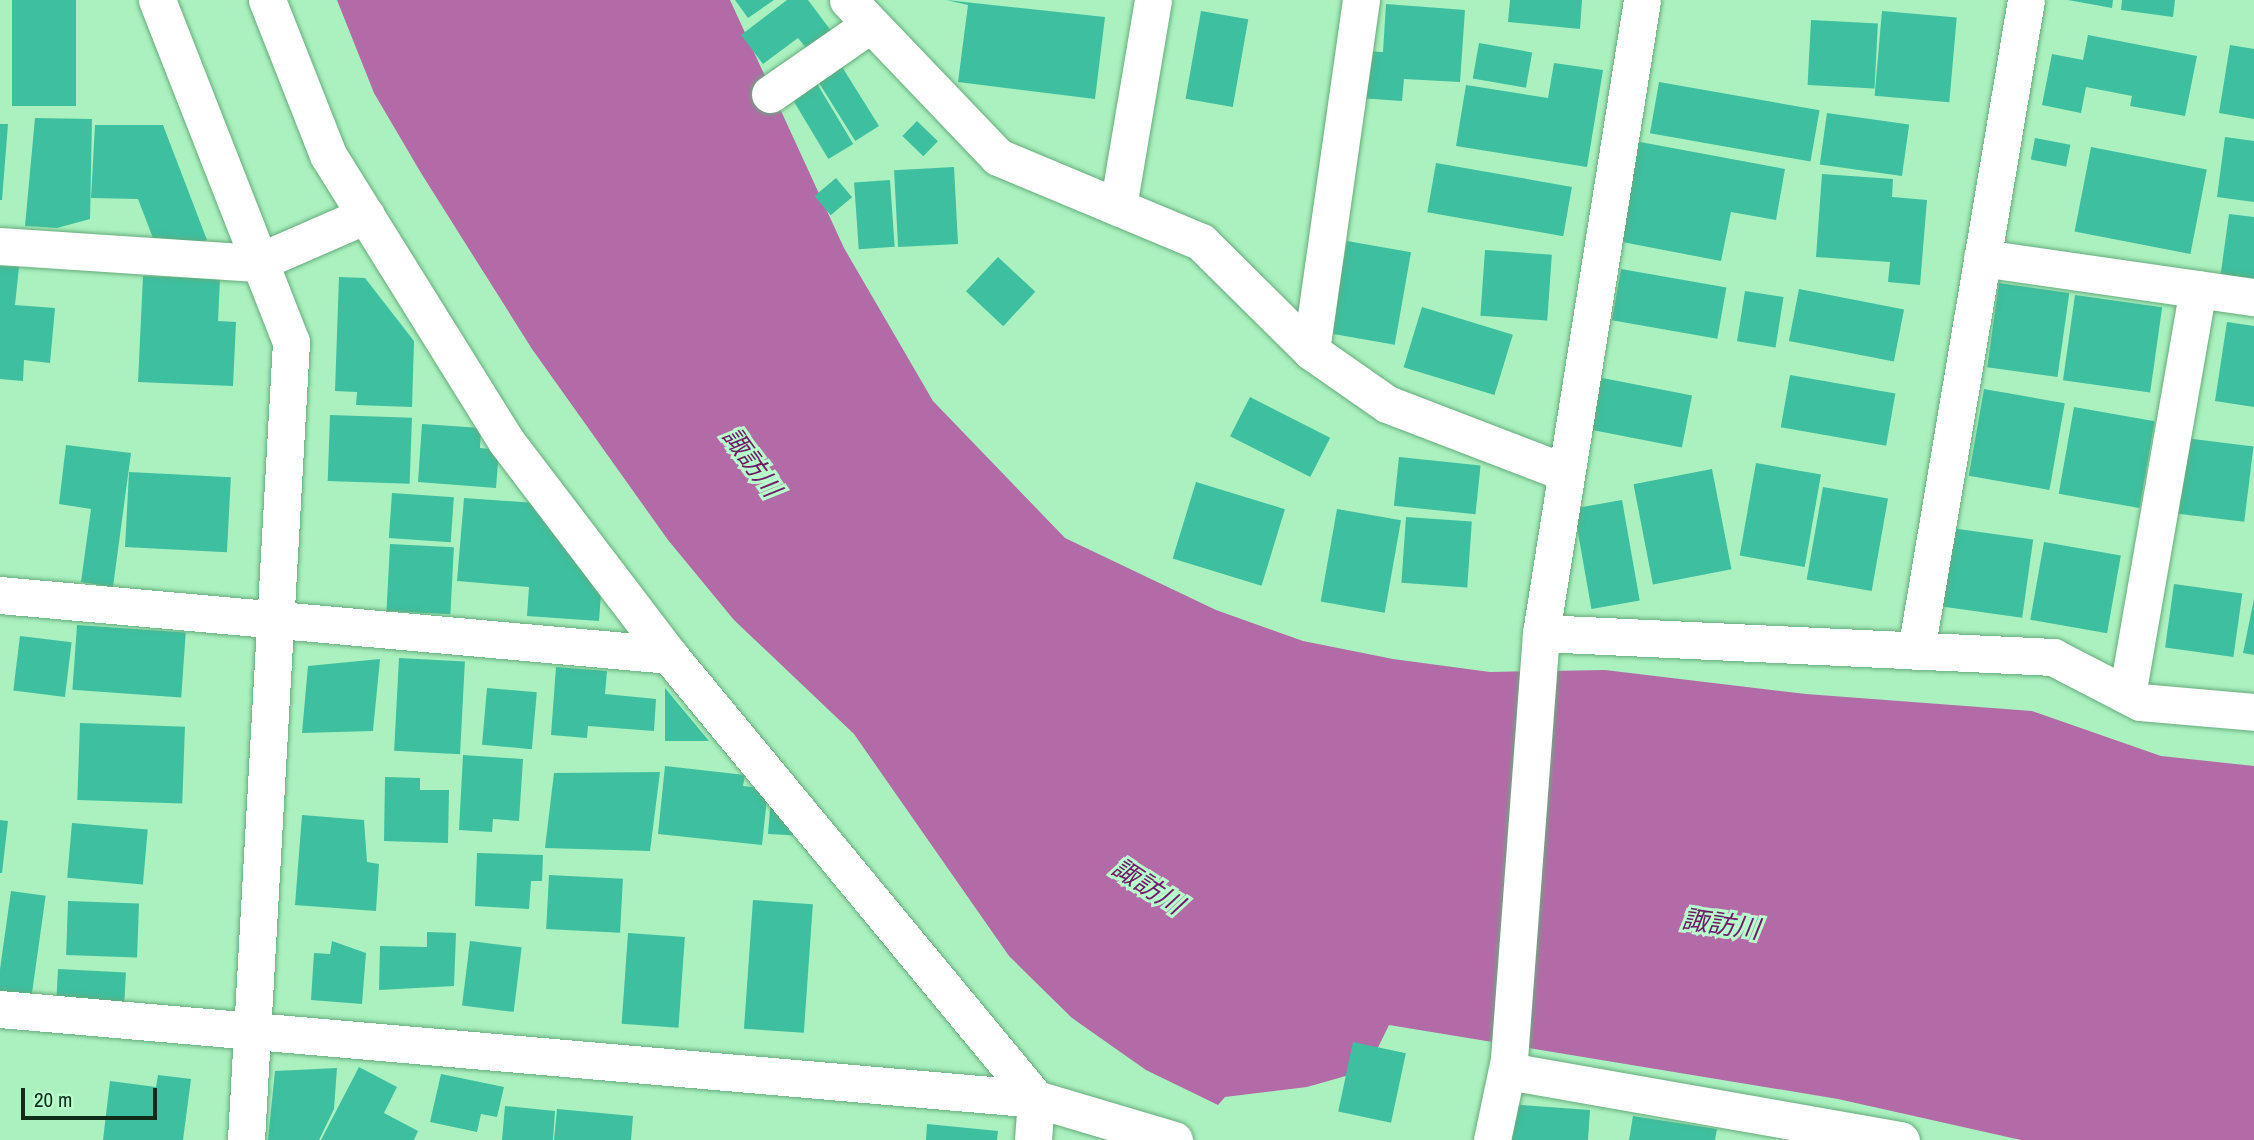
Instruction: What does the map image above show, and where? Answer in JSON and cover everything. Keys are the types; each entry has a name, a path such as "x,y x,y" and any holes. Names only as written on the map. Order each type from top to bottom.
{"street":[{"path":"157,0 256,263 292,342 280,618 246,1140"},
{"path":"267,0 328,155 506,441 669,655 1036,1099 1033,1140"},
{"path":"1118,207 1153,0"},
{"path":"1311,351 1362,0"},
{"path":"1492,1140 1508,1065 1540,647 1564,472 1642,0"},
{"path":"1916,651 2026,0"},
{"path":"770,94 858,13 998,157 1201,242 1311,351 1387,404 1564,472"},
{"path":"0,246 256,263 366,215"},
{"path":"1982,258 2254,297"},
{"path":"2127,695 2198,289"},
{"path":"0,595 280,618 669,655"},
{"path":"1540,647 1916,651 2053,657 2140,702 2254,712"},
{"path":"0,1009 1036,1099 1174,1140"},
{"path":"1508,1065 1806,1130 1901,1140"}],"water":[{"name":"諏訪川","path":"337,0 730,0 844,248 933,401 1065,538 1216,610 1303,641 1393,659 1490,672 1605,670 1806,694 2032,711 2161,756 2254,766 2254,1140 2021,1140 1838,1099 1389,1025 1367,1070 1307,1087 1225,1097 1218,1105 1146,1070 1072,1018 1009,956 854,734 734,620 668,540 532,349 421,173 374,93"}],"building":[{"path":"12,0 76,0 76,106 12,106"},
{"path":"735,0 774,0 748,18"},
{"path":"787,0 808,0 835,36 811,54 798,38 763,64 741,35"},
{"path":"946,0 1105,17 1095,99 958,82 968,5"},
{"path":"1510,0 1582,0 1580,29 1508,22"},
{"path":"2068,0 2113,0 2112,8"},
{"path":"2122,0 2175,0 2173,17 2121,10"},
{"path":"1386,4 1465,10 1460,82 1404,79 1402,101 1359,98 1362,51 1383,52"},
{"path":"1201,11 1248,19 1233,107 1186,99"},
{"path":"1882,11 1957,18 1949,102 1875,96"},
{"path":"1811,20 1878,24 1875,88 1808,85"},
{"path":"2088,35 2197,56 2185,116 2130,106 2132,96 2086,87 2081,113 2042,105 2052,54 2083,60"},
{"path":"1479,43 1532,52 1526,88 1473,78"},
{"path":"2230,45 2254,49 2254,119 2219,113"},
{"path":"834,54 879,126 855,141 810,69"},
{"path":"1554,63 1603,70 1587,167 1456,146 1466,85 1548,98"},
{"path":"810,72 853,144 828,159 785,87"},
{"path":"1659,82 1820,110 1810,162 1650,133"},
{"path":"1827,113 1909,125 1902,176 1820,164"},
{"path":"35,118 92,119 90,219 57,228 25,226"},
{"path":"917,121 938,141 923,156 902,136"},
{"path":"0,124 8,124 2,200 0,200"},
{"path":"95,125 163,125 207,240 174,250 156,246 138,199 91,198"},
{"path":"2225,137 2254,141 2254,202 2217,197"},
{"path":"2035,138 2070,145 2066,166 2031,160"},
{"path":"1624,139 1785,169 1776,220 1731,212 1721,261 1617,241"},
{"path":"2091,147 2207,170 2190,254 2075,231"},
{"path":"1436,163 1572,187 1563,236 1427,212"},
{"path":"954,167 958,244 898,247 894,170"},
{"path":"1822,174 1893,179 1892,197 1927,200 1920,285 1888,282 1890,262 1816,257"},
{"path":"836,178 852,197 831,215 815,196"},
{"path":"890,180 895,247 859,249 854,183"},
{"path":"2229,214 2254,217 2254,283 2220,279"},
{"path":"1347,241 1411,252 1395,345 1331,334"},
{"path":"1485,250 1552,255 1547,321 1480,316"},
{"path":"998,257 1035,292 1003,326 966,291"},
{"path":"0,266 19,267 15,305 55,308 50,363 24,360 23,381 0,379"},
{"path":"1621,269 1726,288 1717,339 1612,320"},
{"path":"143,276 220,279 218,321 236,322 233,386 138,382"},
{"path":"339,277 365,278 414,341 412,407 356,405 357,392 335,391"},
{"path":"1999,283 2069,293 2057,377 1987,367"},
{"path":"1799,289 1904,309 1894,361 1789,341"},
{"path":"1745,291 1784,297 1776,347 1737,341"},
{"path":"2075,295 2162,307 2150,392 2063,380"},
{"path":"1422,307 1513,335 1494,395 1404,367"},
{"path":"2227,322 2254,326 2254,407 2215,401"},
{"path":"1587,375 1692,395 1682,447 1577,427"},
{"path":"1790,375 1895,394 1886,446 1781,427"},
{"path":"1984,389 2065,403 2049,490 1969,476"},
{"path":"1250,397 1330,438 1310,477 1230,436"},
{"path":"2074,407 2155,421 2139,508 2059,494"},
{"path":"330,415 412,418 410,484 328,481"},
{"path":"422,424 481,428 480,448 499,450 496,488 418,482"},
{"path":"2185,438 2253,446 2244,522 2176,513"},
{"path":"66,445 131,453 113,587 81,582 91,509 59,504"},
{"path":"1399,457 1481,466 1475,514 1394,506"},
{"path":"1756,463 1821,474 1805,567 1740,556"},
{"path":"1712,469 1731,569 1653,584 1633,484"},
{"path":"129,472 231,477 227,552 125,547"},
{"path":"1196,482 1285,509 1262,586 1173,559"},
{"path":"1823,487 1888,498 1872,591 1807,580"},
{"path":"392,493 454,497 451,542 389,538"},
{"path":"464,498 536,503 601,594 599,621 527,616 529,587 457,581"},
{"path":"1622,500 1640,600 1591,609 1574,509"},
{"path":"1337,509 1401,520 1385,613 1321,602"},
{"path":"1406,517 1472,522 1467,587 1401,583"},
{"path":"1951,528 2033,540 2022,618 1940,606"},
{"path":"2044,542 2121,556 2107,633 2030,620"},
{"path":"390,544 454,547 450,614 386,611"},
{"path":"2174,584 2242,594 2233,657 2165,647"},
{"path":"2254,599 2254,655 2243,653"},
{"path":"77,625 186,633 181,697 72,690"},
{"path":"20,636 72,642 65,697 13,691"},
{"path":"399,658 465,661 460,754 394,751"},
{"path":"380,659 373,731 302,733 308,666"},
{"path":"556,667 607,671 605,694 656,699 654,731 588,726 587,738 551,735"},
{"path":"487,688 537,692 532,749 482,745"},
{"path":"665,688 709,741 665,741"},
{"path":"80,723 185,727 182,804 77,800"},
{"path":"463,755 523,759 519,821 493,819 492,832 459,830"},
{"path":"665,766 745,775 743,786 768,789 762,845 658,834"},
{"path":"660,772 650,851 545,848 554,773"},
{"path":"385,777 420,778 420,790 449,790 448,843 384,841"},
{"path":"771,797 806,836 768,834"},
{"path":"302,815 364,820 367,862 379,864 376,911 295,905"},
{"path":"0,820 8,821 2,873 0,873"},
{"path":"72,823 148,830 143,884 67,878"},
{"path":"477,853 543,855 542,881 531,881 529,909 475,906"},
{"path":"549,875 623,879 620,933 546,929"},
{"path":"11,891 46,896 31,1002 0,998 0,969"},
{"path":"753,900 813,904 804,1033 744,1029"},
{"path":"68,901 139,903 137,957 66,955"},
{"path":"427,932 456,933 454,986 379,990 380,946 427,947"},
{"path":"628,933 685,937 679,1028 622,1024"},
{"path":"332,941 366,953 362,1004 311,1000 314,953 330,954"},
{"path":"470,941 522,947 514,1012 462,1006"},
{"path":"58,969 126,973 124,1005 56,1001"},
{"path":"1353,1042 1406,1053 1391,1123 1338,1111"},
{"path":"359,1067 397,1087 384,1113 418,1131 414,1140 321,1140"},
{"path":"337,1068 334,1109 319,1140 268,1140 275,1071"},
{"path":"441,1074 504,1087 497,1117 481,1114 477,1132 430,1122"},
{"path":"158,1075 191,1079 183,1140 103,1140 110,1081 156,1087"},
{"path":"1508,1104 1590,1110 1588,1140 1505,1140"},
{"path":"505,1106 555,1111 553,1140 502,1140"},
{"path":"557,1109 633,1116 631,1140 554,1140"},
{"path":"1633,1116 1717,1129 1715,1140 1629,1140"},
{"path":"927,1124 998,1131 997,1140 926,1140"}]}
